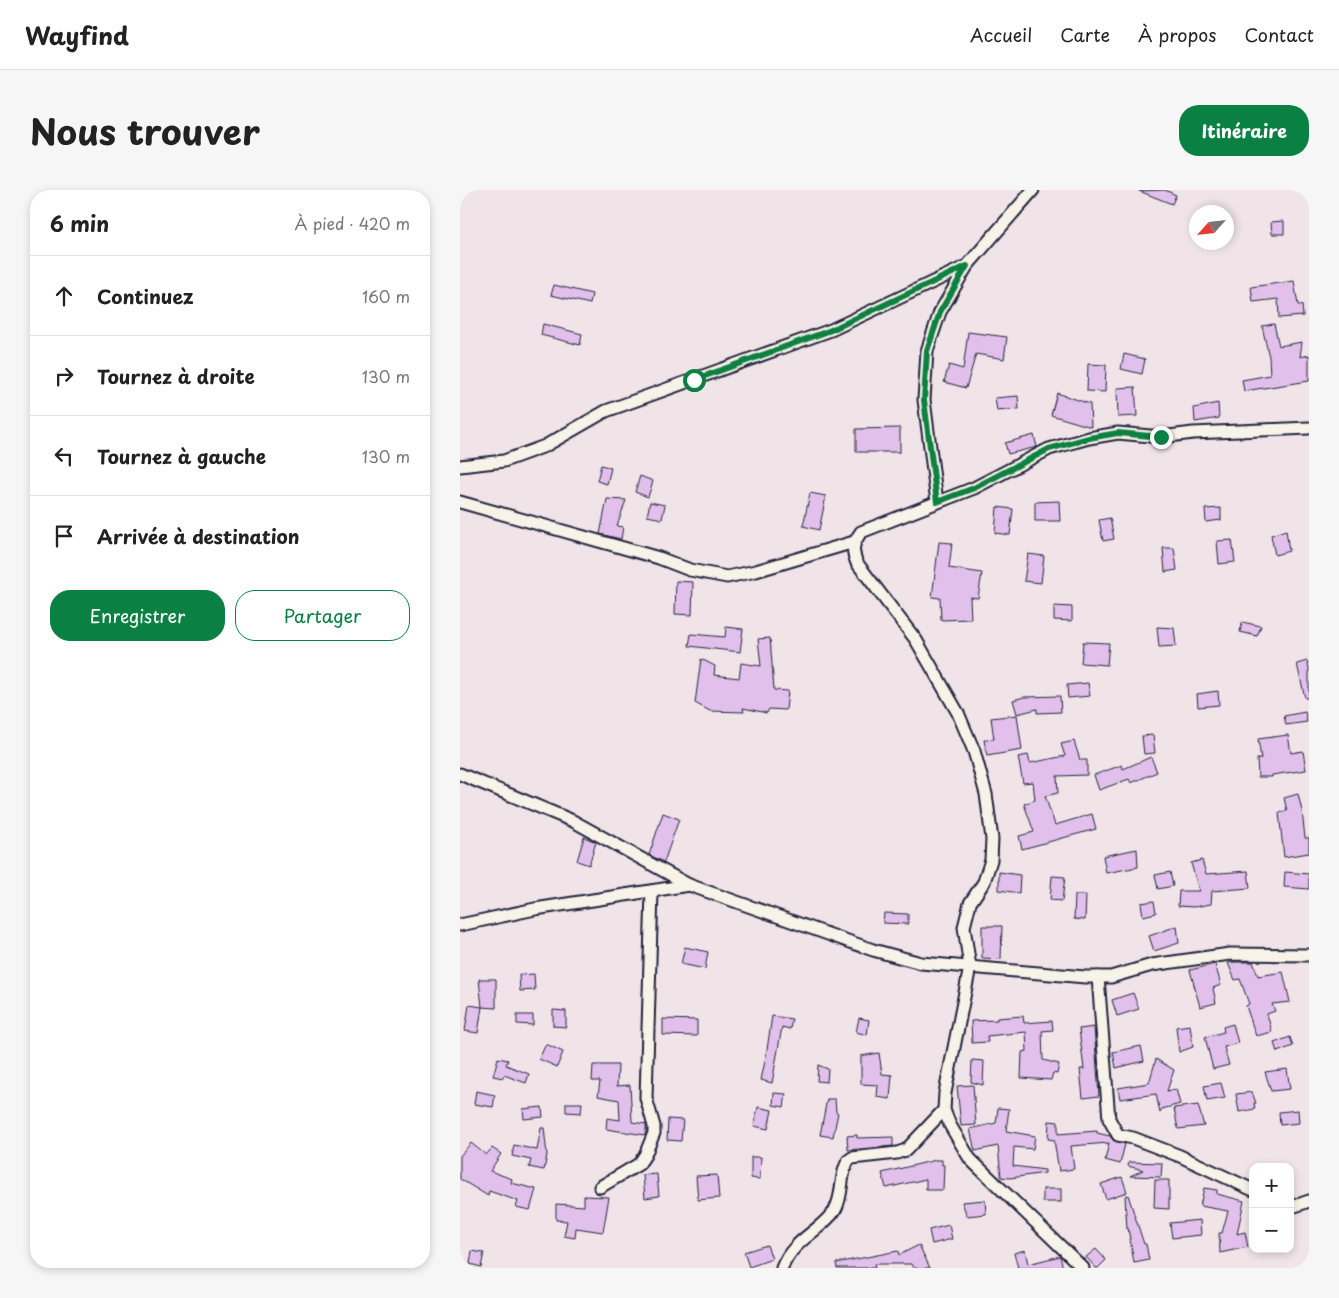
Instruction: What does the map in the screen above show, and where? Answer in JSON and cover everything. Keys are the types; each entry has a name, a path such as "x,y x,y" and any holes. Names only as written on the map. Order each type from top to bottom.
{"street":[{"path":"937,502 924,400 927,351 940,312 967,266 1033,190"},
{"path":"460,466 504,462 545,446 606,411 831,330 967,266"},
{"path":"1083,1268 970,1159 950,1125 944,1110 945,1093 970,967 964,927 970,903 984,882 991,860 992,839 986,794 974,750 958,713 916,640 857,563 852,553 854,542 861,532 974,488 1049,449 1089,438 1118,433 1161,437 1309,428"},
{"path":"460,502 659,558 690,570 727,577 756,571 854,542"},
{"path":"460,774 573,821 689,885 826,935 921,963 1111,977 1152,965 1230,954 1309,955"},
{"path":"460,925 535,909 689,885"},
{"path":"600,1187 639,1164 650,1146 654,1133 654,1126 646,1098 652,891"},
{"path":"1098,977 1109,1119 1112,1128 1118,1135 1133,1138 1180,1156 1249,1188"},
{"path":"782,1268 792,1251 834,1211 840,1198 842,1175 848,1161 852,1158 898,1153 906,1150 944,1110"},
{"path":"1294,1205 1309,1201"}],"building":[{"path":"1165,190 1176,195 1172,204 1139,191"},
{"path":"1284,221 1284,234 1272,234 1271,222"},
{"path":"1294,281 1298,305 1302,305 1303,316 1279,318 1278,299 1253,302 1251,287"},
{"path":"554,285 592,294 590,304 551,295"},
{"path":"543,324 582,334 580,345 541,335"},
{"path":"1274,324 1279,346 1302,342 1300,357 1309,355 1309,381 1244,391 1242,380 1270,375 1269,357 1262,326"},
{"path":"968,332 1007,337 1004,359 976,354 966,388 944,382 949,365 963,369"},
{"path":"1124,354 1145,359 1142,374 1121,369"},
{"path":"1088,364 1106,365 1105,392 1087,391"},
{"path":"1135,387 1137,416 1118,417 1117,388"},
{"path":"1057,393 1090,404 1091,427 1051,415"},
{"path":"1018,396 1019,409 997,411 995,398"},
{"path":"1218,403 1219,418 1195,422 1194,408"},
{"path":"900,428 900,452 856,452 856,429"},
{"path":"1034,435 1037,447 1008,454 1005,443"},
{"path":"601,465 611,468 607,484 597,481"},
{"path":"640,476 653,481 648,497 635,492"},
{"path":"810,493 826,496 819,530 803,526"},
{"path":"607,499 626,500 617,526 623,527 621,539 600,534"},
{"path":"1059,501 1060,521 1035,521 1035,502"},
{"path":"650,502 665,505 662,519 647,516"},
{"path":"997,507 1013,509 1010,535 995,533"},
{"path":"1221,508 1221,520 1206,522 1205,509"},
{"path":"1110,518 1114,539 1103,541 1099,520"},
{"path":"1286,530 1289,551 1275,555 1271,535"},
{"path":"1232,540 1235,562 1219,564 1217,541"},
{"path":"939,542 952,543 949,568 982,573 978,598 970,597 971,619 941,620 940,598 932,597"},
{"path":"1163,548 1174,548 1177,570 1165,572"},
{"path":"1028,554 1044,556 1041,583 1024,581"},
{"path":"676,581 693,582 692,615 675,614"},
{"path":"1054,606 1072,607 1072,621 1054,620"},
{"path":"1242,622 1261,626 1257,636 1240,632"},
{"path":"726,627 743,629 740,652 689,646 691,634 725,637"},
{"path":"1157,627 1174,628 1176,646 1159,647"},
{"path":"770,638 774,690 788,691 786,710 769,709 767,713 743,708 744,712 710,711 695,703 701,659 715,666 714,675 739,678 741,663 761,666 758,639"},
{"path":"1083,642 1109,643 1107,665 1081,663"},
{"path":"1307,661 1309,668 1309,698 1305,698 1297,664"},
{"path":"1088,683 1090,696 1068,698 1067,685"},
{"path":"1218,691 1219,705 1198,707 1197,694"},
{"path":"1060,696 1061,712 1037,713 1037,709 1017,714 1013,700 1024,697"},
{"path":"1305,712 1307,722 1286,725 1284,716"},
{"path":"1017,715 1022,750 987,756 984,740 994,739 991,718"},
{"path":"1153,735 1155,753 1144,754 1142,736"},
{"path":"1288,735 1291,753 1303,751 1306,770 1272,775 1272,777 1258,777 1257,759 1261,759 1258,739"},
{"path":"1074,741 1080,760 1087,760 1087,775 1057,776 1058,793 1045,796 1055,825 1092,814 1096,829 1022,849 1019,836 1034,832 1024,804 1035,800 1033,782 1023,783 1018,757 1028,755 1030,763 1065,756 1061,744"},
{"path":"1151,757 1157,772 1131,783 1129,779 1099,790 1094,775 1122,765 1123,769"},
{"path":"1298,794 1305,838 1309,838 1309,853 1284,857 1279,813 1287,811 1284,798"},
{"path":"663,813 679,819 664,862 649,855"},
{"path":"584,837 596,842 589,865 577,861"},
{"path":"1137,849 1138,867 1106,873 1103,856"},
{"path":"1202,860 1206,874 1248,871 1250,888 1212,891 1211,904 1194,907 1178,906 1179,891 1199,891 1191,863"},
{"path":"999,872 1020,875 1019,893 999,890"},
{"path":"1170,872 1173,886 1158,889 1155,875"},
{"path":"1285,872 1309,874 1309,889 1284,887"},
{"path":"1052,876 1065,877 1062,901 1050,900"},
{"path":"1075,895 1086,895 1085,920 1074,919"},
{"path":"1154,901 1156,913 1143,916 1141,903"},
{"path":"884,913 908,914 908,924 883,923"},
{"path":"982,926 1002,926 1001,959 982,958"},
{"path":"1177,926 1179,943 1154,951 1149,936"},
{"path":"685,947 708,952 705,969 681,964"},
{"path":"1253,962 1258,976 1283,972 1290,1002 1272,1004 1275,1011 1267,1014 1272,1032 1256,1036 1246,1006 1249,1004 1240,979 1235,980 1228,963"},
{"path":"1215,964 1221,985 1213,988 1216,1003 1200,1007 1190,970"},
{"path":"534,974 535,990 520,991 519,975"},
{"path":"479,979 496,979 496,1008 482,1007"},
{"path":"1133,993 1139,1009 1117,1016 1112,1000"},
{"path":"469,1005 482,1007 478,1033 465,1031"},
{"path":"553,1010 566,1011 566,1027 553,1026"},
{"path":"517,1015 533,1015 533,1025 517,1024"},
{"path":"772,1016 792,1019 790,1029 782,1027 772,1083 761,1080"},
{"path":"1023,1016 1024,1023 1052,1021 1053,1030 1042,1031 1043,1060 1059,1064 1057,1074 1053,1073 1051,1080 1021,1078 1022,1052 1027,1051 1026,1032 987,1036 988,1042 972,1043 971,1021"},
{"path":"859,1018 869,1020 867,1035 856,1032"},
{"path":"663,1019 697,1020 697,1036 663,1035"},
{"path":"1233,1024 1238,1043 1224,1047 1229,1065 1213,1069 1205,1037 1224,1032 1223,1027"},
{"path":"1190,1025 1193,1047 1179,1052 1176,1027"},
{"path":"1094,1027 1099,1096 1083,1098 1080,1069 1084,1069 1079,1029"},
{"path":"1290,1037 1293,1046 1277,1052 1274,1043"},
{"path":"546,1044 563,1052 557,1067 539,1059"},
{"path":"1141,1046 1144,1061 1116,1068 1113,1052"},
{"path":"879,1053 882,1074 892,1075 890,1099 877,1097 878,1085 861,1084 861,1056"},
{"path":"498,1058 508,1060 506,1065 529,1074 526,1083 504,1075 503,1078 493,1076"},
{"path":"1156,1059 1174,1070 1167,1091 1176,1089 1180,1104 1162,1109 1160,1113 1156,1094 1120,1099 1118,1088 1149,1083"},
{"path":"972,1060 984,1061 983,1085 971,1082"},
{"path":"593,1065 618,1065 617,1086 630,1085 632,1122 646,1124 645,1135 606,1129 607,1118 620,1120 619,1100 598,1096 600,1081 592,1081"},
{"path":"818,1065 828,1069 827,1082 817,1081"},
{"path":"1287,1069 1290,1089 1271,1091 1265,1072"},
{"path":"1221,1083 1225,1098 1207,1101 1204,1086"},
{"path":"973,1085 976,1125 961,1126 957,1086"},
{"path":"476,1091 495,1095 493,1107 474,1104"},
{"path":"1252,1092 1256,1103 1254,1103 1255,1109 1239,1112 1236,1094"},
{"path":"774,1093 786,1094 784,1107 773,1105"},
{"path":"827,1099 835,1099 836,1112 838,1113 833,1137 820,1135"},
{"path":"566,1103 582,1103 581,1113 566,1112"},
{"path":"1198,1105 1204,1126 1178,1129 1174,1108"},
{"path":"542,1107 543,1117 524,1119 523,1109"},
{"path":"758,1107 772,1110 768,1129 754,1126"},
{"path":"998,1108 1009,1109 1006,1131 1035,1136 1033,1149 1014,1147 1013,1166 1045,1170 1045,1173 1010,1178 1001,1177 998,1146 975,1151 970,1129 996,1123"},
{"path":"1298,1110 1299,1123 1280,1125 1279,1112"},
{"path":"668,1119 683,1120 681,1141 667,1140"},
{"path":"1049,1121 1058,1122 1058,1134 1097,1131 1097,1133 1110,1136 1114,1141 1125,1144 1120,1164 1105,1160 1109,1143 1071,1146 1074,1169 1059,1171 1054,1140 1048,1139"},
{"path":"541,1128 544,1128 547,1155 544,1170 529,1167 531,1160 512,1156 514,1145 537,1150"},
{"path":"857,1135 857,1138 893,1137 893,1146 848,1150 847,1136"},
{"path":"471,1143 486,1155 492,1148 501,1154 490,1171 512,1179 511,1183 536,1189 530,1210 516,1207 518,1201 489,1191 488,1196 460,1179 460,1156"},
{"path":"751,1157 761,1157 760,1179 751,1178"},
{"path":"942,1160 942,1165 944,1165 943,1190 926,1190 926,1179 886,1188 882,1173"},
{"path":"1129,1162 1162,1163 1161,1177 1130,1176 1143,1170 1128,1166"},
{"path":"657,1174 659,1196 645,1198 643,1175"},
{"path":"717,1175 719,1198 698,1200 696,1176"},
{"path":"1122,1177 1127,1192 1106,1199 1101,1184"},
{"path":"1155,1180 1169,1180 1169,1209 1154,1208"},
{"path":"1204,1188 1217,1190 1217,1194 1244,1201 1237,1234 1245,1232 1248,1247 1220,1253 1219,1233 1222,1233 1228,1211 1200,1206"},
{"path":"1043,1189 1061,1189 1061,1202 1043,1202"},
{"path":"1128,1195 1144,1244 1146,1244 1149,1260 1134,1263 1127,1229 1125,1196"},
{"path":"584,1196 609,1197 603,1232 576,1228 575,1238 564,1236 567,1221 556,1220 556,1204 584,1206"},
{"path":"985,1200 986,1214 967,1216 962,1202"},
{"path":"1200,1220 1201,1235 1172,1238 1170,1223"},
{"path":"949,1225 952,1239 932,1244 929,1230"},
{"path":"767,1245 772,1259 749,1267 744,1252"},
{"path":"919,1245 930,1268 914,1268 912,1264 874,1264 875,1268 837,1268 836,1263 898,1251 899,1255"},
{"path":"1096,1249 1106,1260 1098,1268 1086,1257"},
{"path":"1025,1250 1028,1264 1060,1256 1063,1268 1018,1268 1014,1253"},
{"path":"472,1251 484,1253 481,1267 470,1264"}],"route":[{"path":"694,380 831,330 967,266 940,312 927,351 924,400 937,502 974,488 1049,449 1089,438 1118,433 1161,437"}]}
